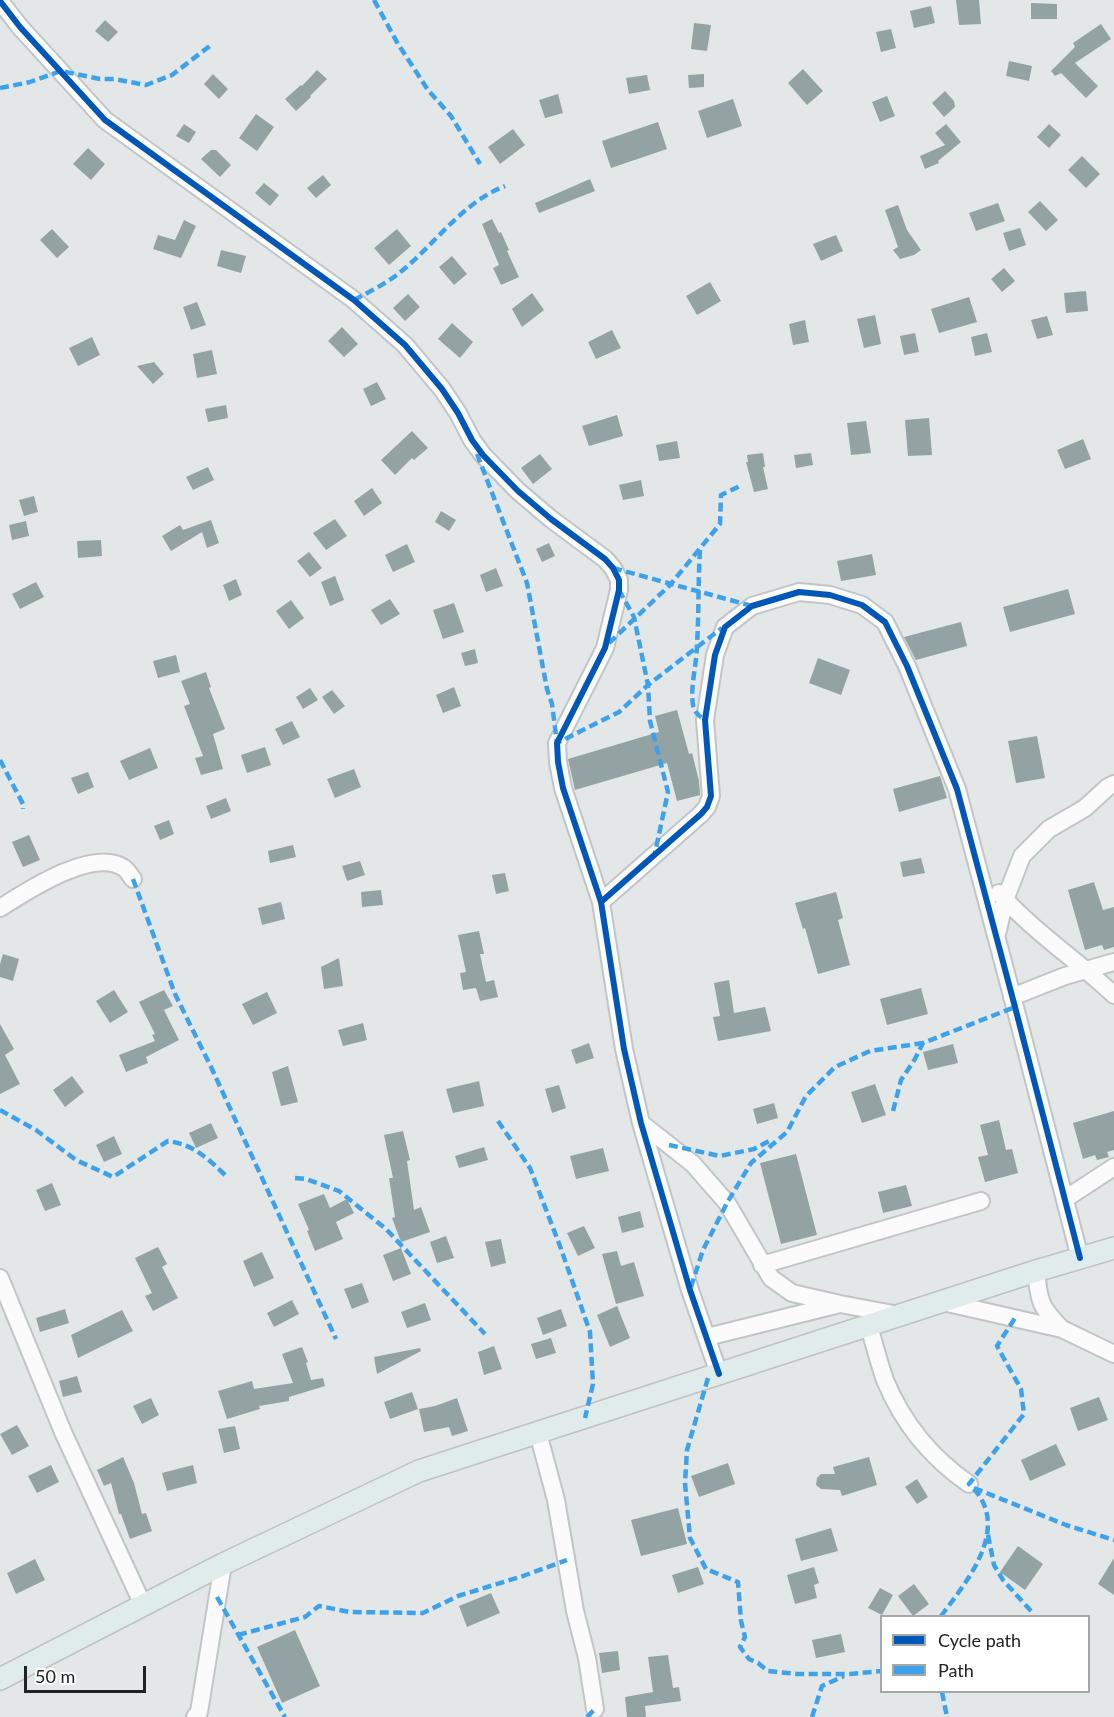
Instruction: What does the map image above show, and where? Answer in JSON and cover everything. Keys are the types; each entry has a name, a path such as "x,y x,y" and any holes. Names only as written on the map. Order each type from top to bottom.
{"main road":[{"path":"0,1679 223,1564 419,1471 1036,1271 1114,1248"}],"street":[{"path":"0,1 20,27 105,120 354,300 405,345 442,388 472,440 491,464 543,512 605,559 613,568 619,580 620,590 604,648 557,743 558,762 563,789 601,902 624,1049 641,1123 690,1290 719,1374"},
{"path":"601,902 707,807 711,796 705,720 715,655 725,627 752,606 799,592 830,595 862,605 885,622 907,666 957,789 1080,1258"},
{"path":"996,938 1005,900 1022,856 1048,829 1085,808 1107,787 1114,784"},
{"path":"0,908 42,883 87,864 108,862 125,868 133,879"},
{"path":"978,870 1005,900 1055,946 1086,969 1114,995"},
{"path":"1012,997 1086,969 1114,962"},
{"path":"641,1123 693,1164 727,1203 771,1278 792,1293 903,1315"},
{"path":"1065,1199 1114,1167"},
{"path":"762,1265 981,1201"},
{"path":"1036,1271 1039,1298 1043,1309 1062,1329"},
{"path":"0,1278 63,1432 143,1605"},
{"path":"943,1302 1062,1329 1114,1354"},
{"path":"707,1337 840,1304"},
{"path":"869,1326 886,1380 905,1419 936,1459 969,1484"},
{"path":"538,1432 556,1500 595,1709"},
{"path":"195,1717 199,1712 223,1564"}],"building":[{"path":"956,0 979,0 981,24 959,25"},
{"path":"1031,3 1057,4 1057,19 1031,19"},
{"path":"931,6 935,23 914,28 910,11"},
{"path":"105,20 118,32 108,42 95,31"},
{"path":"694,23 711,25 707,51 691,49"},
{"path":"1101,24 1111,39 1075,63 1098,86 1086,98 1061,73 1055,76 1051,71 1075,47 1073,43"},
{"path":"891,29 896,48 881,52 876,32"},
{"path":"1009,61 1032,66 1029,81 1006,76"},
{"path":"803,69 823,91 807,105 788,83"},
{"path":"317,70 327,79 296,111 285,99"},
{"path":"213,74 228,89 219,99 204,84"},
{"path":"704,74 704,87 689,88 688,75"},
{"path":"647,75 650,90 629,94 626,78"},
{"path":"945,91 954,101 955,107 944,117 932,103"},
{"path":"558,94 563,113 545,118 539,100"},
{"path":"887,96 895,116 880,122 872,102"},
{"path":"733,99 742,126 707,138 698,111"},
{"path":"256,114 274,127 257,151 239,138"},
{"path":"658,122 667,149 611,168 602,141"},
{"path":"184,124 196,132 189,143 176,136"},
{"path":"946,124 961,142 938,161 939,163 925,169 920,156 945,145 935,133"},
{"path":"1049,124 1061,135 1049,148 1037,137"},
{"path":"513,129 525,145 500,164 488,147"},
{"path":"88,148 105,164 91,180 73,164"},
{"path":"211,150 216,150 231,165 220,177 201,159"},
{"path":"1082,156 1100,174 1086,188 1068,170"},
{"path":"323,175 331,185 316,198 307,188"},
{"path":"590,179 595,191 539,213 535,203"},
{"path":"264,183 279,195 270,206 255,193"},
{"path":"1040,201 1058,220 1046,231 1028,212"},
{"path":"998,203 1005,221 976,231 969,213"},
{"path":"898,205 907,230 921,250 914,255 900,259 893,250 898,247 885,210"},
{"path":"492,219 499,233 501,232 519,277 501,285 493,268 499,265 482,224"},
{"path":"184,220 196,226 181,258 153,249 158,235 175,240"},
{"path":"1020,228 1026,245 1009,251 1003,233"},
{"path":"52,229 69,247 57,258 40,240"},
{"path":"397,229 411,246 389,265 374,248"},
{"path":"836,235 843,251 821,261 813,244"},
{"path":"221,250 246,256 241,273 217,266"},
{"path":"452,256 467,274 454,285 439,267"},
{"path":"1004,268 1015,281 1002,292 991,279"},
{"path":"710,282 721,301 697,315 686,296"},
{"path":"1086,291 1088,311 1066,313 1064,293"},
{"path":"532,293 544,310 522,327 512,309"},
{"path":"408,294 420,307 405,321 393,308"},
{"path":"969,297 977,322 939,333 931,309"},
{"path":"197,302 206,325 191,330 183,307"},
{"path":"875,315 881,344 864,348 857,319"},
{"path":"1047,316 1053,335 1037,339 1031,320"},
{"path":"805,320 809,342 793,345 789,324"},
{"path":"452,323 473,342 460,358 438,339"},
{"path":"342,327 358,344 344,357 328,341"},
{"path":"612,330 621,348 596,359 588,342"},
{"path":"915,333 919,352 904,355 900,336"},
{"path":"987,333 992,352 975,356 971,337"},
{"path":"92,337 100,355 78,366 69,348"},
{"path":"212,350 217,374 197,378 193,354"},
{"path":"154,362 164,374 153,384 137,366"},
{"path":"377,382 386,399 371,406 363,389"},
{"path":"226,405 228,418 208,422 205,409"},
{"path":"617,415 623,436 589,446 582,426"},
{"path":"929,418 932,455 908,456 905,420"},
{"path":"866,421 871,453 851,455 847,423"},
{"path":"412,431 428,448 414,460 412,458 395,475 381,460"},
{"path":"1083,439 1091,459 1065,469 1057,450"},
{"path":"677,441 680,458 659,461 656,445"},
{"path":"763,453 765,467 763,467 768,489 754,492 746,462 748,462 747,455"},
{"path":"811,453 813,465 796,468 794,455"},
{"path":"540,454 552,469 533,484 521,468"},
{"path":"208,467 214,480 193,490 186,477"},
{"path":"641,480 644,496 623,500 619,485"},
{"path":"372,488 382,503 364,516 354,501"},
{"path":"34,496 38,512 24,516 19,500"},
{"path":"441,511 456,520 449,531 435,522"},
{"path":"335,519 347,536 326,550 313,533"},
{"path":"211,520 219,543 207,548 202,532 171,551 162,536 180,525 183,530"},
{"path":"26,521 29,536 12,540 9,525"},
{"path":"101,540 102,556 78,558 77,541"},
{"path":"549,543 555,556 542,562 536,549"},
{"path":"407,544 415,562 393,572 385,555"},
{"path":"309,552 322,568 310,577 297,561"},
{"path":"872,554 876,575 841,581 837,561"},
{"path":"496,568 503,586 486,592 480,575"},
{"path":"335,576 344,600 330,606 321,582"},
{"path":"236,579 242,595 229,601 223,585"},
{"path":"36,582 44,597 20,609 12,594"},
{"path":"1068,589 1075,614 1010,632 1003,607"},
{"path":"390,599 400,614 381,625 371,610"},
{"path":"291,600 304,618 289,629 276,611"},
{"path":"454,603 464,632 443,639 433,610"},
{"path":"961,622 967,646 916,660 904,637"},
{"path":"475,649 478,663 465,666 461,653"},
{"path":"176,655 180,672 158,678 153,661"},
{"path":"818,658 850,670 841,695 809,683"},
{"path":"206,672 211,687 209,688 225,729 213,734 223,769 201,775 195,758 203,756 184,706 190,704 181,681"},
{"path":"454,687 461,706 443,713 436,695"},
{"path":"310,688 318,700 303,709 296,697"},
{"path":"332,690 345,706 334,714 322,697"},
{"path":"677,710 689,754 692,753 700,795 677,801 667,763 575,790 568,759 659,732 655,716"},
{"path":"292,721 300,737 283,745 275,729"},
{"path":"1037,736 1045,778 1016,783 1008,741"},
{"path":"265,747 271,765 247,773 241,755"},
{"path":"150,748 158,768 129,780 120,761"},
{"path":"354,769 361,787 335,798 327,779"},
{"path":"88,772 94,787 78,794 71,778"},
{"path":"940,776 947,798 899,812 893,789"},
{"path":"226,798 231,811 211,819 206,806"},
{"path":"169,820 174,834 160,840 154,826"},
{"path":"29,835 40,860 23,867 12,842"},
{"path":"293,845 296,857 270,863 268,851"},
{"path":"921,858 925,873 903,877 900,862"},
{"path":"360,861 365,875 347,881 342,866"},
{"path":"505,873 509,891 496,894 492,875"},
{"path":"1094,882 1103,910 1114,907 1114,947 1104,950 1102,945 1085,950 1068,890"},
{"path":"381,890 383,905 362,907 361,892"},
{"path":"836,892 843,918 838,920 850,965 818,974 805,928 803,929 795,903"},
{"path":"281,902 285,919 262,925 258,908"},
{"path":"479,931 484,954 480,954 486,982 494,980 498,997 480,1001 476,988 463,990 460,973 466,972 458,935"},
{"path":"3,954 19,959 13,981 0,977"},
{"path":"339,958 343,986 324,989 321,967"},
{"path":"729,980 734,1013 765,1007 771,1031 718,1041 713,1017 720,1016 714,983"},
{"path":"921,988 928,1014 887,1025 880,999"},
{"path":"114,990 128,1012 110,1023 96,1001"},
{"path":"164,990 173,1006 164,1010 179,1040 146,1057 148,1063 126,1072 119,1055 155,1041 152,1035 155,1034 139,1002"},
{"path":"267,992 277,1013 253,1025 242,1004"},
{"path":"363,1023 367,1040 343,1046 338,1030"},
{"path":"0,1024 14,1049 5,1055 20,1084 0,1094"},
{"path":"589,1043 594,1058 576,1064 571,1050"},
{"path":"953,1044 958,1063 928,1070 923,1052"},
{"path":"288,1066 298,1102 281,1106 272,1072"},
{"path":"72,1076 84,1092 65,1107 53,1090"},
{"path":"479,1081 484,1106 453,1113 446,1089"},
{"path":"875,1084 886,1115 862,1123 851,1092"},
{"path":"559,1085 566,1108 552,1113 545,1089"},
{"path":"774,1103 778,1118 757,1124 753,1109"},
{"path":"1114,1111 1114,1150 1107,1152 1109,1157 1097,1160 1095,1155 1083,1159 1073,1123"},
{"path":"999,1120 1006,1150 1012,1149 1018,1173 985,1182 978,1157 988,1155 980,1125"},
{"path":"211,1123 218,1138 196,1148 189,1133"},
{"path":"403,1131 410,1160 407,1161 414,1210 421,1207 430,1232 401,1242 392,1218 395,1217 389,1178 393,1178 384,1135"},
{"path":"114,1136 122,1154 104,1162 96,1145"},
{"path":"484,1147 488,1160 459,1168 455,1156"},
{"path":"603,1148 609,1171 576,1179 570,1156"},
{"path":"796,1154 817,1235 781,1244 760,1163"},
{"path":"52,1183 61,1205 45,1211 36,1190"},
{"path":"906,1185 912,1206 883,1213 878,1192"},
{"path":"324,1194 330,1208 347,1199 354,1213 336,1222 343,1239 315,1251 298,1204"},
{"path":"640,1211 644,1227 622,1233 618,1217"},
{"path":"584,1226 595,1248 578,1256 567,1233"},
{"path":"446,1236 454,1258 437,1263 430,1242"},
{"path":"501,1239 506,1263 491,1267 485,1242"},
{"path":"158,1247 167,1264 162,1267 178,1298 153,1311 145,1296 152,1293 135,1258"},
{"path":"401,1248 411,1274 393,1281 383,1255"},
{"path":"617,1251 621,1266 634,1262 644,1296 616,1304 602,1254"},
{"path":"262,1252 274,1278 254,1287 243,1261"},
{"path":"362,1283 369,1302 352,1309 344,1289"},
{"path":"292,1300 299,1314 274,1327 267,1313"},
{"path":"425,1303 431,1320 407,1328 401,1312"},
{"path":"617,1306 630,1338 610,1347 597,1315"},
{"path":"65,1309 69,1323 40,1332 36,1318"},
{"path":"561,1309 567,1326 543,1335 537,1318"},
{"path":"122,1310 133,1331 78,1358 71,1335"},
{"path":"551,1338 556,1353 536,1359 531,1344"},
{"path":"494,1346 502,1369 484,1375 478,1352"},
{"path":"302,1347 308,1362 306,1363 311,1380 323,1378 325,1386 289,1397 289,1401 259,1406 260,1409 227,1419 218,1391 252,1381 254,1389 293,1383 282,1354"},
{"path":"420,1348 421,1351 377,1374 374,1357"},
{"path":"77,1376 82,1392 63,1397 59,1381"},
{"path":"412,1392 418,1409 390,1419 384,1402"},
{"path":"1099,1397 1108,1420 1078,1431 1070,1408"},
{"path":"151,1398 159,1415 142,1424 133,1406"},
{"path":"457,1398 468,1431 452,1436 449,1427 424,1432 419,1409"},
{"path":"17,1425 29,1446 12,1455 0,1434"},
{"path":"235,1426 240,1449 224,1453 218,1429"},
{"path":"1056,1444 1066,1465 1030,1481 1021,1460"},
{"path":"123,1457 134,1483 142,1514 146,1513 152,1531 130,1539 121,1514 119,1514 111,1483 104,1486 97,1470"},
{"path":"869,1457 877,1485 842,1496 840,1490 821,1489 816,1485 817,1478 821,1474 835,1474 833,1467"},
{"path":"728,1463 735,1484 699,1497 691,1476"},
{"path":"51,1465 59,1482 37,1493 28,1476"},
{"path":"193,1465 197,1483 167,1491 162,1473"},
{"path":"917,1479 928,1497 917,1504 905,1487"},
{"path":"678,1508 687,1544 641,1556 631,1520"},
{"path":"831,1528 838,1551 801,1561 795,1539"},
{"path":"1018,1546 1043,1564 1025,1590 1000,1572"},
{"path":"1114,1558 1114,1595 1098,1584"},
{"path":"35,1559 45,1580 16,1594 7,1573"},
{"path":"698,1567 704,1584 678,1593 672,1575"},
{"path":"814,1567 819,1583 814,1585 817,1598 795,1604 787,1575"},
{"path":"914,1584 929,1604 912,1615 898,1596"},
{"path":"880,1588 893,1595 882,1615 868,1608"},
{"path":"491,1593 500,1613 467,1627 459,1606"},
{"path":"295,1630 320,1686 282,1703 257,1647"},
{"path":"841,1634 845,1652 816,1658 812,1640"},
{"path":"618,1651 620,1670 602,1673 599,1653"},
{"path":"668,1655 673,1688 679,1687 681,1701 645,1706 646,1717 627,1717 625,1697 653,1692 648,1657"}],"marked path":[{"path":"374,0 398,44 428,90 451,116 480,164"},
{"path":"0,88 30,82 61,71 146,85 172,75 211,45"},
{"path":"354,300 398,274 461,214 489,194 505,186"},
{"path":"477,454 527,583 547,689 552,704 557,743 619,712 648,685 722,628"},
{"path":"609,643 670,585 720,524 721,495 740,486"},
{"path":"700,550 697,652 692,698 695,710 705,720"},
{"path":"613,568 752,606"},
{"path":"619,590 634,617 648,685 650,721 668,792 655,853"},
{"path":"0,760 23,804 23,809"},
{"path":"133,879 175,994 212,1069 336,1339"},
{"path":"893,1111 901,1080 923,1043 1015,1007"},
{"path":"691,1287 703,1250 751,1163 787,1132 806,1096 835,1067 870,1051 923,1043"},
{"path":"0,1110 36,1130 76,1160 113,1177 168,1141 185,1145 199,1153 225,1175"},
{"path":"498,1121 530,1168 590,1332 593,1384 585,1418"},
{"path":"669,1145 720,1156 754,1149 771,1140"},
{"path":"295,1178 306,1179 339,1191 386,1229 485,1334"},
{"path":"942,1615 974,1569 987,1534 987,1517 982,1500 969,1484 1024,1414 1021,1389 997,1346 1015,1318"},
{"path":"708,1378 687,1450 685,1483 690,1538 706,1569 738,1582 741,1621 745,1637 740,1647 749,1659 768,1671 797,1674 880,1671"},
{"path":"974,1488 1066,1525 1114,1540"},
{"path":"988,1535 994,1565 1003,1580 1031,1611"},
{"path":"238,1635 305,1617 319,1606 350,1612 423,1613 458,1596 567,1560"},
{"path":"217,1597 285,1717"},
{"path":"812,1717 822,1686 844,1676"},
{"path":"942,1693 947,1717"},
{"path":"587,1717 595,1709"}],"cycle path":[{"path":"0,1 20,27 105,120 354,300 405,345 442,389 483,455 518,491 605,559 613,568 619,580 619,590 605,648 557,743 558,762 563,788 601,902 624,1049 641,1123 690,1290 719,1374"},
{"path":"601,902 707,807 711,796 705,720 715,655 725,627 752,606 799,592 830,595 862,605 885,622 907,666 957,789 1080,1258"}]}
